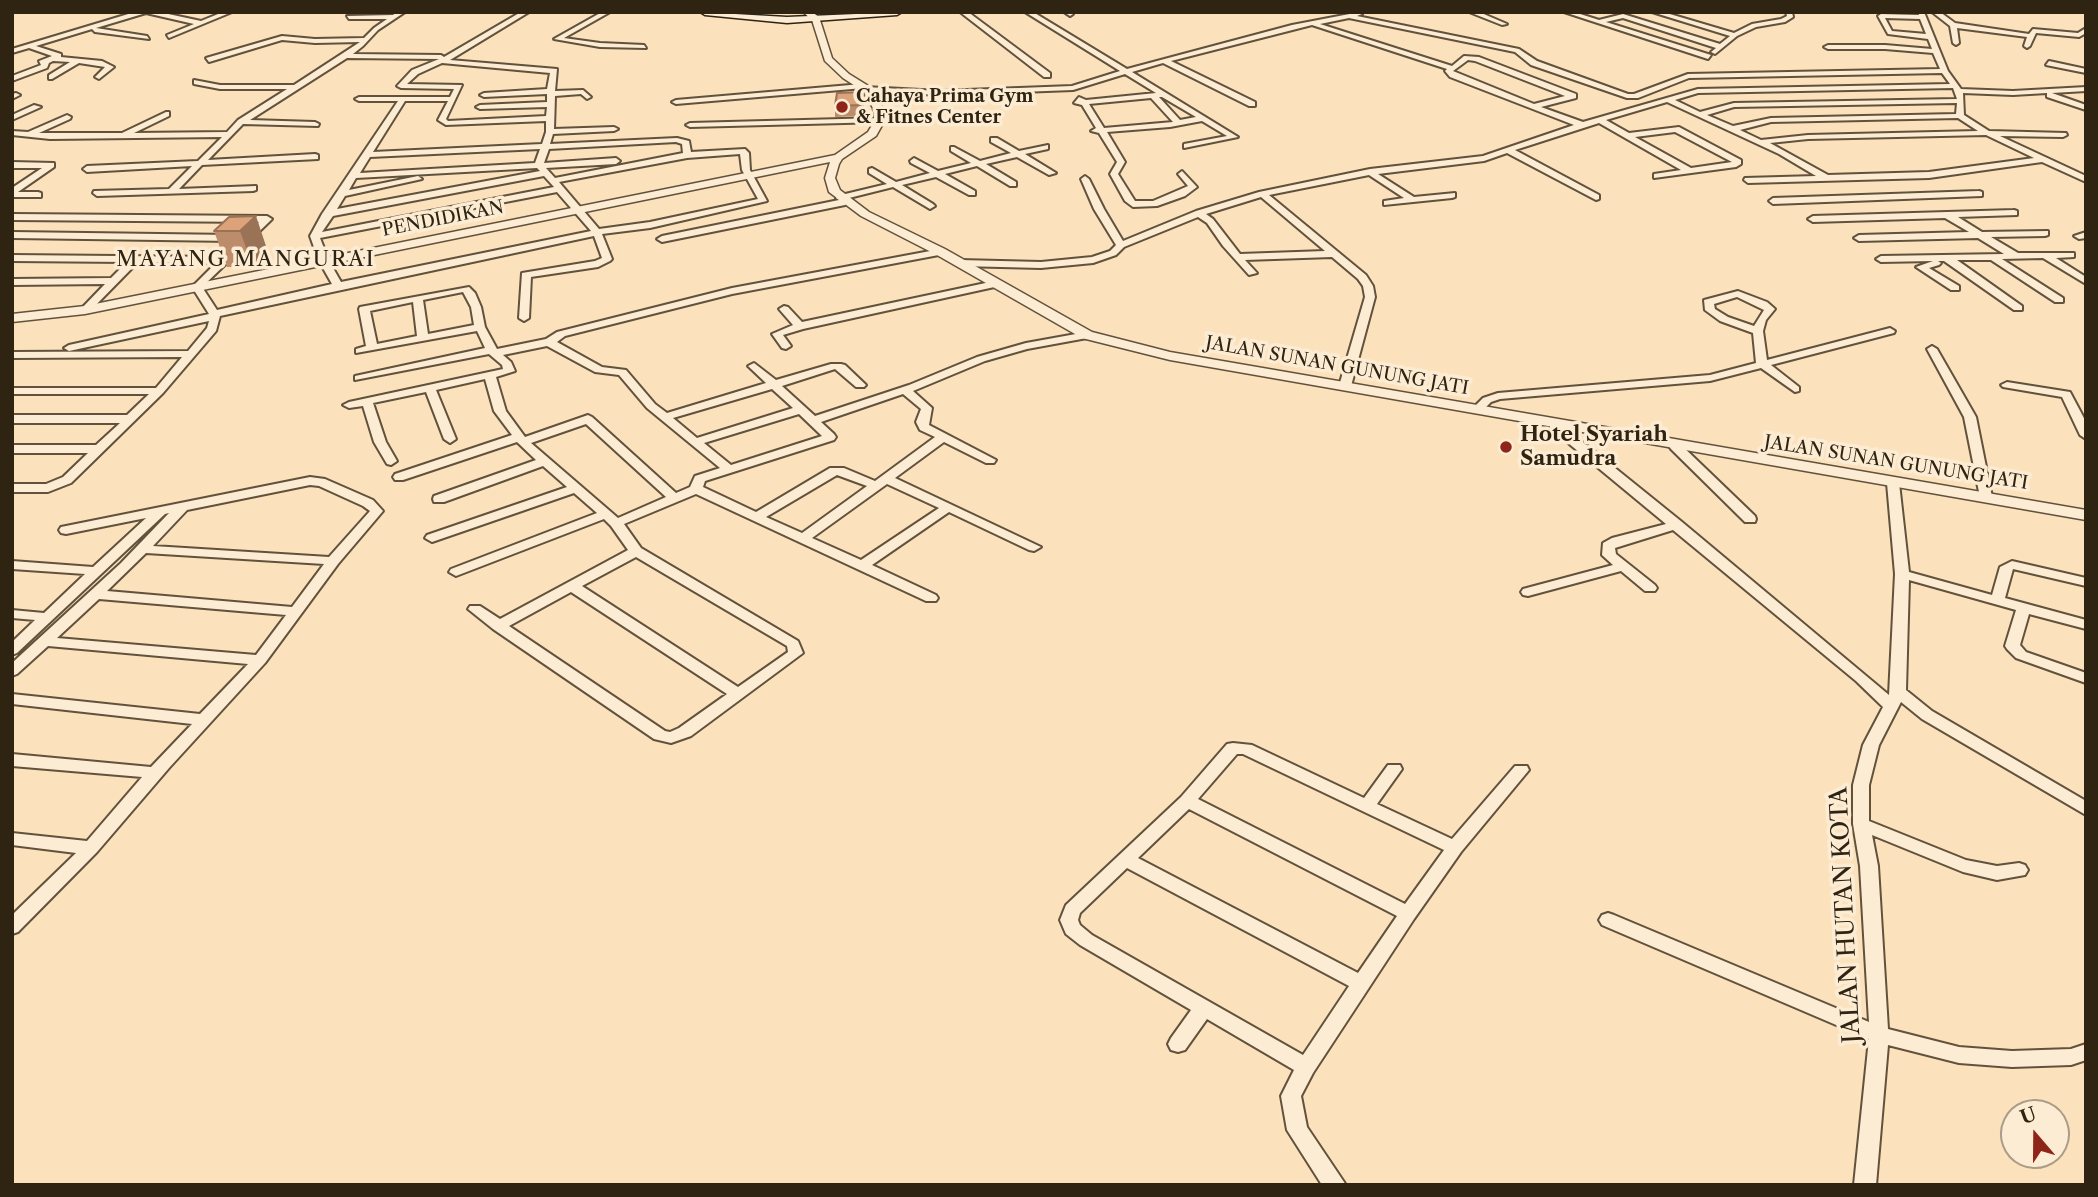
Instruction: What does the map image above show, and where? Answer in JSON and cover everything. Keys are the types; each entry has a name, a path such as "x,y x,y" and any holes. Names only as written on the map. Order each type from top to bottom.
{"main road":[{"path":"705,12 787,20 811,16 897,12"}],"street":[{"path":"124,12 135,15"},
{"path":"12,51 146,12 201,23"},
{"path":"169,36 229,12"},
{"path":"171,192 241,122 345,56 402,12"},
{"path":"526,12 444,59 415,72 401,86 459,87 442,120 446,123 550,118"},
{"path":"607,12 557,39 600,45 643,42 615,36"},
{"path":"963,12 1047,75"},
{"path":"1027,12 1234,137 1187,146"},
{"path":"676,102 864,88 940,93 1073,88 1164,61 1368,12"},
{"path":"1472,12 1504,24"},
{"path":"1567,12 1708,57"},
{"path":"1611,12 1721,47"},
{"path":"1597,22 1649,12"},
{"path":"1655,12 1735,34"},
{"path":"1688,76 1735,34 1754,24 1783,21 1790,17 1789,12"},
{"path":"1935,12 1953,25 2031,36"},
{"path":"1351,15 1517,50 1534,63 1627,96 1635,96 1688,76 1944,71"},
{"path":"1931,37 1890,33 1881,16 1922,15 1931,37 1944,71 1957,88 1961,101 1960,116"},
{"path":"811,16 828,59 864,88 878,108 880,120 873,134 838,157 830,178 830,184 843,200"},
{"path":"349,17 393,17"},
{"path":"1314,23 1451,68"},
{"path":"1953,25 1956,43"},
{"path":"90,29 147,38"},
{"path":"2027,46 2035,31 2079,35 2086,30"},
{"path":"566,33 590,34"},
{"path":"209,60 282,38 315,41 366,40"},
{"path":"12,79 44,66 46,64 43,63 59,55 30,47"},
{"path":"1828,47 1885,47 1936,51"},
{"path":"345,56 444,59 553,70 550,132 541,169"},
{"path":"1451,68 1466,58 1476,59 1573,96 1533,107"},
{"path":"54,59 79,60 110,67 99,77"},
{"path":"52,77 79,60"},
{"path":"1164,61 1252,104"},
{"path":"2049,63 2086,71"},
{"path":"1451,68 1449,71 1453,75 1583,125"},
{"path":"1812,74 1891,135"},
{"path":"197,82 220,87 295,87"},
{"path":"960,263 1067,263 1103,257 1113,253 1121,245 1166,225 1262,194 1370,172 1485,158 1698,91 1957,88 2038,92 2082,89 2086,83"},
{"path":"1073,88 1098,131 1112,163 1118,165 1114,174 1133,204 1154,204 1193,187 1182,174"},
{"path":"484,94 583,92 587,97"},
{"path":"2038,92 2086,101"},
{"path":"1080,102 1164,94"},
{"path":"1153,95 1194,154"},
{"path":"2058,97 2086,108"},
{"path":"359,99 452,99"},
{"path":"338,286 324,261 315,236 403,99"},
{"path":"1668,100 1761,142 1829,180"},
{"path":"1700,114 1734,105 1961,101"},
{"path":"480,107 551,104"},
{"path":"12,118 37,107"},
{"path":"122,137 166,114"},
{"path":"1732,129 1771,120 1960,116 1987,133 2086,178"},
{"path":"30,135 67,117"},
{"path":"1098,131 1174,124 1203,118"},
{"path":"690,125 880,120"},
{"path":"1600,120 1631,135 1689,171"},
{"path":"241,122 315,124"},
{"path":"550,132 614,129"},
{"path":"1631,135 1676,130 1738,162 1657,176"},
{"path":"12,133 122,137 227,134"},
{"path":"1761,142 1808,137 1891,135 2063,135"},
{"path":"662,239 843,200 1016,152 1043,142 1054,173 1016,152 995,140"},
{"path":"368,155 684,141 687,155"},
{"path":"954,149 1013,184"},
{"path":"1509,150 1596,197"},
{"path":"42,354 338,286 597,232 650,225 763,201 748,175 745,153 742,151 687,155 315,236"},
{"path":"87,169 315,157"},
{"name":"PENDIDIKAN","path":"12,318 85,310 838,157"},
{"path":"354,176 470,169 541,169 670,159"},
{"path":"1748,180 1829,180 1929,175 2044,159"},
{"path":"914,161 972,193"},
{"path":"12,165 51,165 12,193"},
{"path":"2065,169 2086,167"},
{"path":"340,194 470,169"},
{"path":"524,318 526,275 605,262 607,259 597,232 541,169"},
{"path":"327,214 541,169"},
{"path":"872,171 930,206"},
{"path":"1370,172 1413,200"},
{"path":"1085,178 1099,209 1121,245"},
{"path":"1882,178 2018,257"},
{"path":"12,181 29,181"},
{"path":"97,193 253,188"},
{"path":"12,193 38,195"},
{"path":"1262,194 1362,277 1370,296 1345,386"},
{"path":"1773,201 1979,194"},
{"path":"1387,203 1452,195"},
{"name":"JALAN SUNAN GUNUNG JATI","path":"843,200 942,252 1087,335 1170,356 2086,516"},
{"path":"1154,204 1153,210 1166,225"},
{"path":"1199,213 1210,221 1252,273"},
{"path":"1813,219 2014,213"},
{"path":"12,217 267,219 197,287 214,315 212,329 159,391 101,449 59,485 48,488 12,488"},
{"path":"12,256 58,217"},
{"path":"650,225 669,248"},
{"path":"1858,238 2045,233"},
{"path":"12,235 248,238"},
{"path":"359,377 549,342 561,334 720,294 942,252"},
{"path":"1238,257 1335,254"},
{"path":"1881,259 1949,260 2071,255"},
{"path":"12,256 225,260"},
{"path":"2047,257 2086,282"},
{"path":"85,310 137,258"},
{"path":"1993,258 2059,300"},
{"path":"1955,288 1921,267 1949,260 2018,308"},
{"path":"12,282 115,281"},
{"path":"786,346 777,334 800,326 995,284"},
{"path":"349,405 509,370 507,364 492,352 480,327 470,293 465,289 364,310 372,348"},
{"path":"1758,331 1724,319 1710,310 1708,302 1738,294 1770,309 1761,320 1758,331 1762,364 1795,388"},
{"path":"418,299 423,338"},
{"path":"784,309 800,326"},
{"path":"360,351 480,327"},
{"path":"1477,410 1487,400 1498,396 1710,378 1890,331"},
{"path":"812,421 905,390 981,359 1026,346 1087,335"},
{"path":"549,342 599,370 622,372 634,389 728,469"},
{"path":"1932,349 1970,417 1986,497"},
{"path":"12,364 18,355 192,354"},
{"path":"696,489 699,479 830,437 754,366"},
{"path":"665,417 835,366 841,367 860,385"},
{"path":"475,609 660,735 671,738 685,732 736,693 796,653 796,647 636,551 610,519 521,440 500,411 490,376"},
{"path":"2007,385 2066,394 2084,427"},
{"path":"430,388 450,439"},
{"path":"905,390 926,408 922,422 924,427 990,460"},
{"path":"12,391 159,391"},
{"path":"367,401 376,433 391,461"},
{"path":"695,442 800,410"},
{"path":"12,419 132,419"},
{"path":"398,477 588,419 674,498"},
{"path":"1554,425 1894,699 1927,715 2086,809"},
{"path":"802,539 943,437"},
{"path":"1675,446 1750,519"},
{"path":"12,449 101,449"},
{"path":"439,499 545,461"},
{"path":"757,517 838,470 948,508 1034,547"},
{"path":"13,924 91,848 155,773 260,660 333,561 377,511 368,503 321,482 310,481 66,530"},
{"name":"JALAN HUTAN KOTA","path":"1865,1185 1879,1035 1869,866 1861,824 1861,785 1871,745 1894,699 1902,574 1893,483"},
{"path":"432,538 575,488"},
{"path":"456,572 696,489 931,598"},
{"path":"12,671 142,549 182,507"},
{"path":"863,565 948,508"},
{"path":"12,650 161,512"},
{"path":"1650,588 1622,567 1607,550 1611,543 1677,525"},
{"path":"142,549 333,561"},
{"path":"498,626 636,551"},
{"path":"12,565 96,571"},
{"path":"1998,599 2007,567 2012,565 2086,582"},
{"path":"1528,592 1622,567"},
{"path":"1902,574 2086,625"},
{"path":"572,586 736,693"},
{"path":"94,594 297,612"},
{"path":"2024,606 2012,646 2021,655 2086,678"},
{"path":"12,614 46,617"},
{"path":"43,642 260,660"},
{"path":"12,699 205,719"},
{"path":"1306,1067 1086,940 1072,929 1069,920 1072,910 1187,801 1233,748 1245,749 1455,848"},
{"path":"12,760 155,773"},
{"path":"1366,807 1394,769"},
{"path":"1335,1185 1297,1130 1291,1096 1306,1067 1360,983 1408,914 1455,848 1521,770"},
{"path":"1187,801 1408,914"},
{"path":"1861,824 1963,866 1997,873 2019,870"},
{"path":"12,839 91,848"},
{"path":"1125,859 1360,983"},
{"path":"1608,920 1879,1035 1959,1055 2012,1059 2071,1057 2086,1052"},
{"path":"1178,1044 1204,1008"}],"building":[{"path":"864,92 862,105 835,106 837,93"},
{"path":"256,216 240,231 214,231 229,217"}],"place":[{"name":"Cahaya Prima Gym & Fitnes Center","path":"842,107"},
{"name":"Hotel Syariah Samudra","path":"1506,447"}],"district":[{"name":"MAYANG MANGURAI","path":"246,260"}]}
